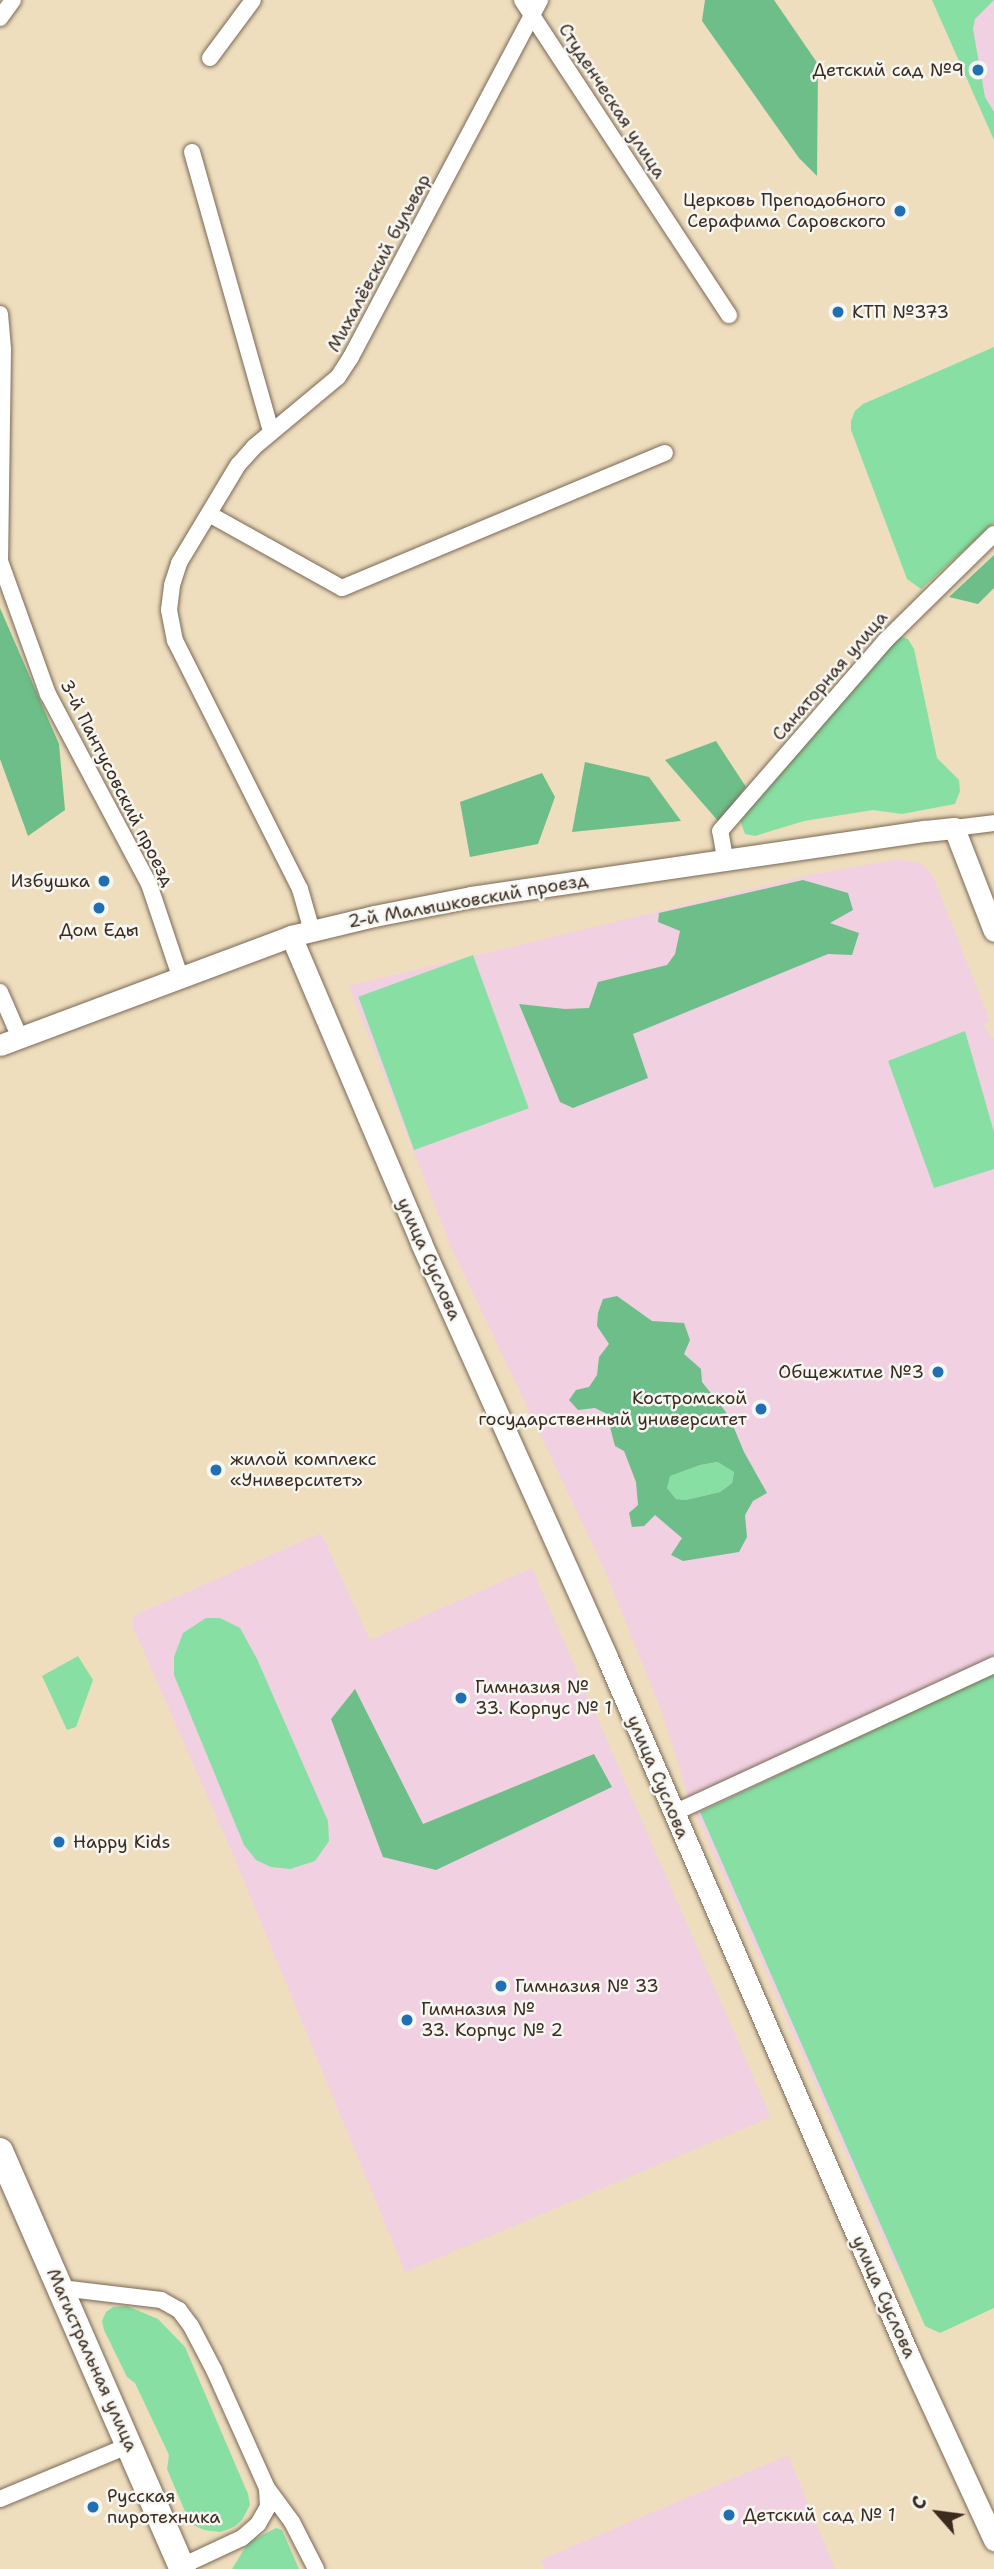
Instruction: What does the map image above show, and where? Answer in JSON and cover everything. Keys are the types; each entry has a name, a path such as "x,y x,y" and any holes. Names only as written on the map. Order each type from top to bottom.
{"highway":[{"name":"Магистральная улица","path":"0,2151 183,2568"}],"street":[{"path":"0,18 5,7 13,0"},
{"path":"210,58 253,0"},
{"name":"Студенческая улица","path":"522,0 536,7 729,315"},
{"name":"Михалёвский бульвар","path":"312,931 300,889 175,641 169,610 172,585 179,563 238,465 271,432 338,377 351,357 536,7"},
{"path":"192,152 271,432"},
{"name":"3-й Пантусовский проезд","path":"0,314 3,350 0,561 48,694 149,884 181,979"},
{"path":"209,514 342,588 665,453"},
{"name":"Санаторная улица","path":"725,858 720,831 886,640 994,534"},
{"path":"994,823 954,828 994,931"},
{"name":"2-й Малышковский проезд","path":"0,1045 291,936 312,931 471,897 725,858 954,828"},
{"name":"улица Суслова","path":"291,936 421,1243 674,1813 900,2334 994,2540"},
{"path":"0,992 20,1038"},
{"path":"674,1813 994,1665"},
{"path":"61,2288 161,2300 179,2310 191,2326 267,2488 292,2522 316,2569"},
{"path":"0,2499 130,2445"},
{"path":"183,2568 242,2538 250,2531 268,2507 267,2488"}],"shaded area":[{"name":"Детский сад №9","path":"932,0 994,0 994,140"},
{"name":"Костромской государственный университет","path":"900,859 924,865 933,876 990,1021 984,1024 991,1039 994,1038 994,2232 898,2272 688,1796 663,1715 605,1571 451,1247 349,986 814,874"},
{"name":"Гимназия № 33","path":"321,1533 370,1640 532,1568 771,2117 405,2272 231,1850 132,1625 135,1615"},
{"name":"Детский сад № 1","path":"788,2455 835,2569 545,2569 540,2560"}],"green space":[{"path":"705,0 774,0 818,64 817,176 799,158 702,21"},
{"name":"Детский сад №9","path":"932,0 994,0 975,19 973,29 985,97 994,112 994,140"},
{"path":"994,347 994,523 921,589 907,579 851,430 851,421 855,411 863,404"},
{"path":"994,555 994,588 978,604 949,597"},
{"path":"0,608 59,744 65,810 28,836 0,759"},
{"path":"898,638 908,639 914,649 937,758 959,780 960,791 955,804 902,814 873,810 804,821 755,836 745,834 740,820"},
{"path":"716,741 746,787 719,822 665,760"},
{"path":"585,762 649,777 681,821 572,832"},
{"path":"542,773 555,797 538,844 470,857 460,802"},
{"path":"803,880 848,893 853,910 830,923 859,933 852,955 828,954 633,1034 648,1078 573,1108 560,1102 519,1004 565,1009 589,1008 598,982 667,965 675,954 680,931 658,922 659,913"},
{"path":"473,955 529,1108 414,1150 358,997"},
{"path":"965,1031 994,1132 994,1169 934,1188 888,1061"},
{"path":"617,1296 652,1321 684,1323 690,1340 684,1354 701,1369 702,1382 729,1416 744,1452 767,1493 753,1501 745,1515 747,1537 739,1552 683,1561 671,1555 682,1538 655,1515 644,1526 632,1527 629,1513 638,1505 636,1482 624,1451 615,1446 610,1427 611,1416 595,1408 578,1410 569,1400 576,1390 589,1387 597,1375 599,1357 609,1344 597,1326 603,1299","holes":["718,1462 734,1472 732,1483 720,1492 686,1500 676,1499 667,1488 670,1476 700,1465"]},
{"path":"719,1462 734,1471 732,1483 720,1492 686,1500 676,1499 667,1488 669,1476 700,1465"},
{"path":"206,1618 220,1618 240,1628 257,1659 328,1821 329,1841 315,1861 290,1869 271,1867 256,1860 244,1845 174,1675 174,1657 183,1633"},
{"path":"78,1656 93,1680 76,1727 67,1730 42,1676"},
{"path":"994,1673 994,2308 940,2333 925,2326 700,1812"},
{"path":"355,1689 423,1824 594,1754 612,1787 436,1870 383,1857 331,1719"},
{"path":"127,2306 158,2319 185,2347 248,2494 250,2505 242,2520 234,2527 220,2532 204,2530 193,2525 187,2516 167,2469 169,2455 135,2383 127,2377 104,2330 102,2321 106,2312 113,2307"},
{"path":"276,2528 282,2530 299,2569 232,2569 248,2543"}],"place":[{"name":"Детский сад №9","path":"978,70"},
{"name":"Церковь Преподобного Серафима Саровского","path":"900,211"},
{"name":"КТП №373","path":"838,312"},
{"name":"Избушка","path":"104,881"},
{"name":"Дом Еды","path":"99,908"},
{"name":"Общежитие №3","path":"938,1372"},
{"name":"Костромской государственный университет","path":"761,1409"},
{"name":"жилой комплекс «Университет»","path":"216,1470"},
{"name":"Гимназия № 33. Корпус № 1","path":"461,1698"},
{"name":"Happy Kids","path":"59,1842"},
{"name":"Гимназия № 33","path":"501,1986"},
{"name":"Гимназия № 33. Корпус № 2","path":"407,2020"},
{"name":"Русская пиротехника","path":"93,2507"},
{"name":"Детский сад № 1","path":"729,2515"}]}
